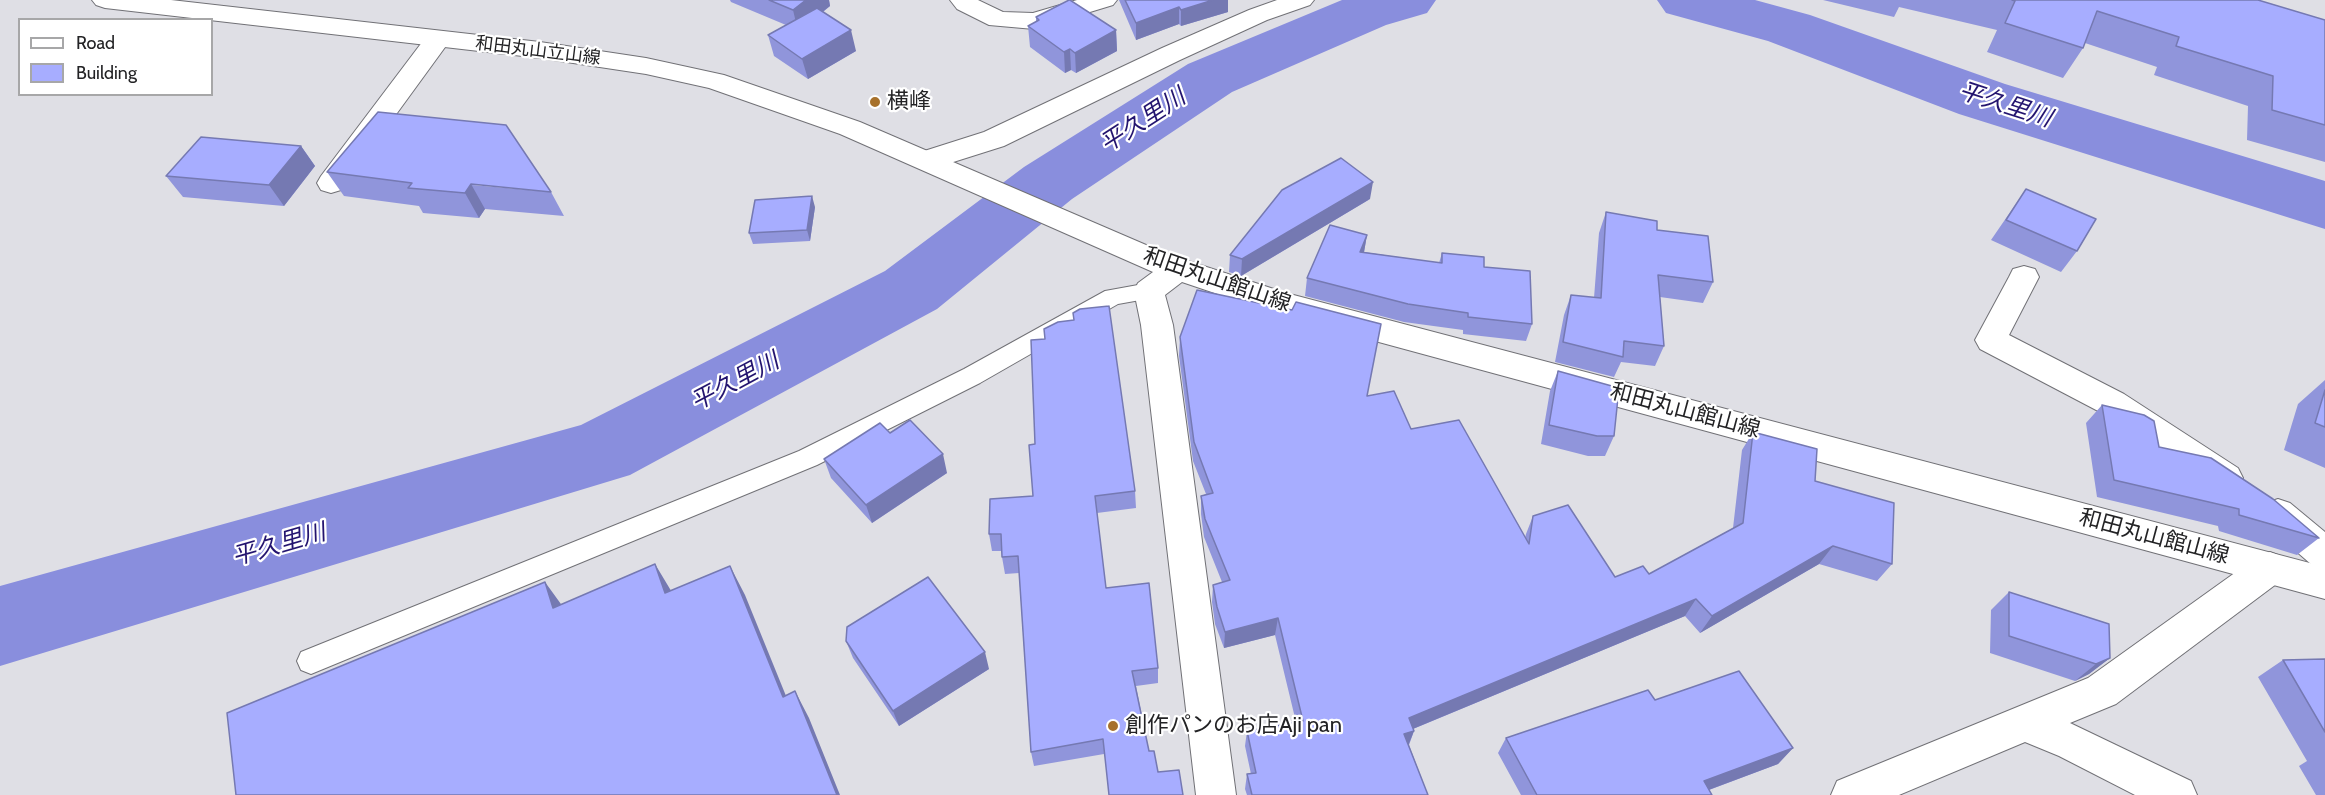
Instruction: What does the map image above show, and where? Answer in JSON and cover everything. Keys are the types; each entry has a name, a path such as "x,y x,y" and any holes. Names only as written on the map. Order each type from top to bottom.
{"street":[{"name":"和田丸山立山線","path":"105,0 623,63 715,81 840,124 941,166"},
{"path":"963,0 966,4 998,20 1034,21 1104,0"},
{"path":"941,166 1171,54 1254,8 1301,0"},
{"path":"331,183 438,39"},
{"name":"和田丸山館山線","path":"941,166 1161,274 1283,304 2325,583"},
{"path":"1161,274 1157,326 1216,795"},
{"path":"2024,277 1991,340 2112,403 2252,495 2325,554"},
{"path":"1851,795 2102,691 2270,568"},
{"path":"2024,723 2073,743 2177,795"}],"lane":[{"path":"311,661 808,458 972,376 1113,297 1161,274"}],"building":[{"path":"769,0 806,0 793,10"},
{"path":"1070,0 1116,30 1075,53 1070,49 1064,52 1028,26 1039,20 1036,17"},
{"path":"1125,0 1213,0 1181,10 1179,7 1136,23"},
{"path":"2012,0 2258,0 2325,20 2325,125 2272,110 2273,76 2176,46 2179,37 2097,11 2083,48 2005,23 2015,1"},
{"path":"817,8 851,30 802,59 768,35"},
{"path":"378,112 506,125 551,192 471,184 465,193 408,188 412,183 327,172"},
{"path":"201,137 301,146 269,185 166,176"},
{"path":"1341,158 1373,182 1242,259 1230,255 1282,190"},
{"path":"2026,189 2096,219 2077,251 2006,220"},
{"path":"812,196 807,230 749,233 755,200"},
{"path":"1606,212 1657,221 1657,230 1708,236 1713,282 1658,275 1664,346 1624,341 1623,357 1563,342 1571,295 1601,298"},
{"path":"1330,225 1367,235 1360,252 1442,263 1442,253 1484,257 1484,267 1530,271 1532,324 1468,317 1468,313 1408,304 1307,278"},
{"path":"1197,290 1292,310 1296,302 1381,324 1367,396 1394,391 1411,429 1459,420 1529,544 1533,516 1568,505 1615,577 1643,566 1649,574 1743,523 1753,432 1817,449 1815,481 1894,503 1892,564 1833,546 1712,616 1696,599 1409,718 1414,731 1404,734 1428,795 1252,795 1247,774 1256,773 1247,731 1303,721 1278,618 1225,632 1217,607 1213,585 1230,580 1205,519 1201,496 1213,493 1194,442 1180,337"},
{"path":"1109,306 1135,491 1095,496 1106,588 1149,583 1158,668 1132,671 1149,751 1154,751 1158,772 1179,770 1183,795 1109,795 1103,739 1031,752 1018,556 1002,557 1001,534 989,534 990,499 1033,496 1029,445 1035,444 1031,340 1045,339 1044,329 1058,322 1074,320 1073,313 1080,309"},
{"path":"1558,371 1619,388 1614,436 1597,436 1549,425"},
{"path":"2325,390 2325,427 2315,423"},
{"path":"2102,405 2144,415 2154,421 2159,447 2211,458 2273,499 2319,538 2239,515 2239,509 2114,480"},
{"path":"910,420 943,454 866,505 824,459 880,423 890,433"},
{"path":"655,564 665,593 730,566 783,697 795,691 837,795 236,795 227,713 545,582 553,608"},
{"path":"928,577 985,652 893,711 846,641 847,627"},
{"path":"2009,592 2109,624 2110,658 2096,664 2009,636"},
{"path":"2325,659 2325,732 2283,660"},
{"path":"1739,671 1793,748 1704,781 1712,795 1537,795 1506,738 1648,690 1655,700"}],"waterway":[{"name":"平久里川","path":"0,626 602,452 911,290 1048,183 1210,78 1365,12 1406,0"},
{"name":"平久里川","path":"1687,0 1789,28 1982,99 2325,205"}],"place":[{"name":"横峰","path":"875,102"},
{"name":"創作パンのお店Aji pan","path":"1113,726"}]}
